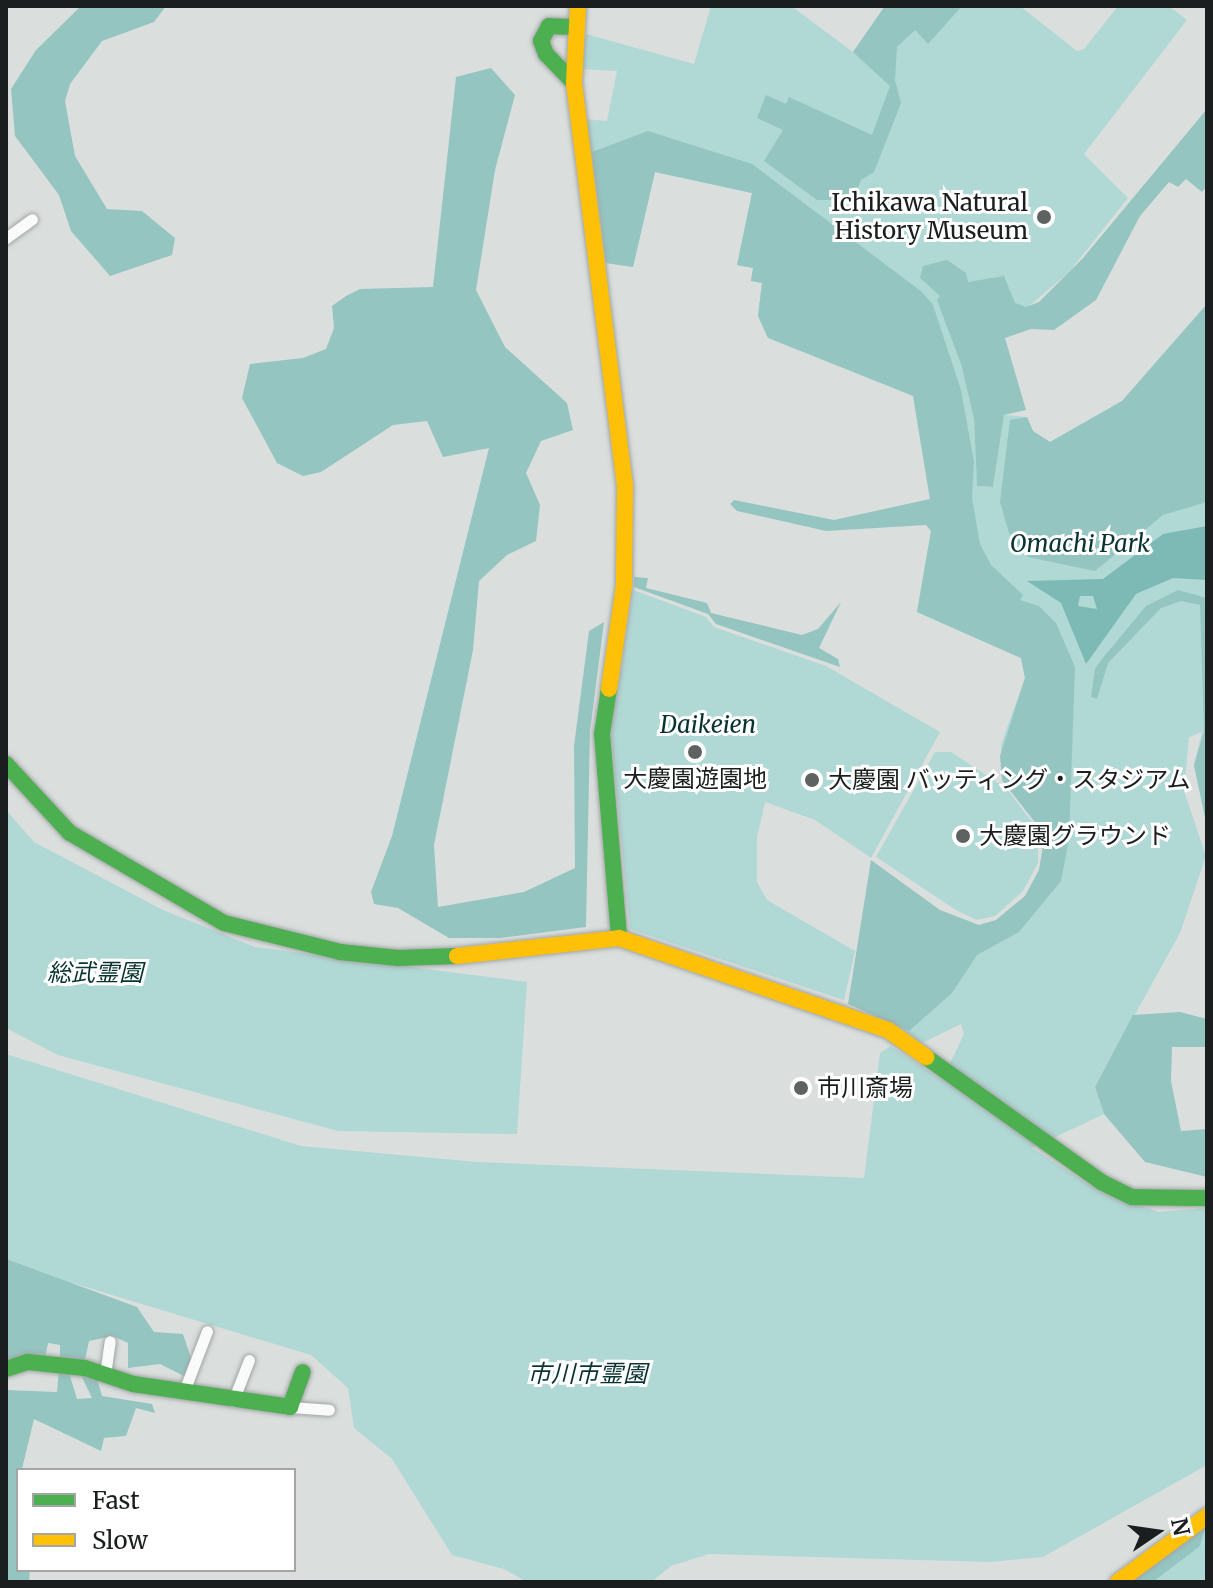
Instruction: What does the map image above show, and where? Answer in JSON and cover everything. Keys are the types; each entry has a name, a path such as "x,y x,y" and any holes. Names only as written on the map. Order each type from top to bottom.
{"street":[{"path":"578,6 574,27 574,83 625,484 624,585 602,734 619,938"},
{"path":"574,27 549,26 541,41 574,83"},
{"path":"6,238 32,219"},
{"path":"6,764 70,833 201,910 249,932 340,952 398,958 516,953 619,938 888,1030 1101,1182 1132,1197 1207,1198"},
{"path":"184,1391 207,1331"},
{"path":"105,1375 110,1341"},
{"path":"233,1401 249,1360"},
{"path":"6,1369 28,1362 85,1368 105,1375 233,1401 329,1410"},
{"path":"290,1407 303,1372"},
{"path":"1118,1582 1207,1516"}],"green space":[{"path":"81,6 166,6 154,22 102,41 70,84 65,101 75,156 107,209 142,211 175,238 172,255 110,276 71,231 59,195 15,136 11,89 36,50"},
{"name":"市川市霊園","path":"711,6 791,6 853,52 885,6 1020,6 1077,51 1084,49 1118,6 1169,6 1187,20 1084,154 1128,198 1069,272 961,364 974,419 977,486 993,487 1004,415 1027,417 1033,431 1050,442 1122,401 1207,304 1207,827 1194,765 1202,732 1189,737 1184,791 1206,856 1180,933 1095,1087 1104,1114 1032,1148 1102,1193 1159,1212 1207,1208 1207,1465 1043,1557 989,1562 709,1554 671,1566 651,1582 527,1582 504,1569 452,1555 392,1459 354,1428 348,1388 311,1355 6,1263 6,1054 301,1146 477,1162 864,1178 880,1053 891,1046 942,1080 964,1034 961,1024 922,1043 892,1021 980,925 996,920 1025,896 1039,870 1045,835 1002,780 1001,745 1025,678 1021,658 917,612 931,531 926,525 930,499 913,395 888,328 768,338 758,316 762,283 751,281 753,268 737,265 752,193 655,172 633,267 606,263 586,119 607,121 617,71 582,69 586,34 694,64"},
{"path":"885,6 962,6 928,44 915,30 897,47 895,80 901,103 874,172 861,180 853,200 817,200 764,161 783,130 757,118 766,95 786,104 789,97 872,135 890,86 853,52"},
{"path":"491,68 515,95 495,170 476,290 505,347 567,403 573,430 541,441 526,473 540,505 536,541 507,555 479,581 473,650 434,845 438,907 524,892 575,868 574,746 589,631 604,622 590,731 586,927 500,938 449,938 398,908 374,904 371,892 392,836 489,448 443,457 427,421 393,425 321,472 303,476 277,463 242,398 250,364 303,358 326,349 334,328 332,306 346,296 360,289 433,287 456,77"},
{"path":"1207,109 1207,186 1202,192 1186,179 1178,187 1169,182 1140,216 1096,300 1054,330 1031,329 1005,338 1026,410 1004,415 993,487 977,486 974,419 961,364 937,300 940,296 920,278 923,266 947,260 966,273 968,282 1004,276 1015,303 1026,307 1039,302 1083,258"},
{"path":"648,131 752,164 922,292 933,305 961,390 974,462 972,498 980,544 991,565 1023,595 1020,600 1039,606 1056,623 1075,667 1069,839 1061,881 1019,932 977,955 952,993 909,1031 848,1004 871,860 940,910 979,925 996,920 1025,896 1039,870 1045,835 1002,780 1000,756 1025,678 1021,658 917,612 931,531 926,525 826,531 737,511 730,504 734,500 834,520 930,499 913,396 768,338 758,316 762,283 751,281 753,268 737,265 752,193 655,172 633,267 606,263 592,152"},
{"name":"Omachi Park","path":"1207,304 1207,502 1163,515 1095,571 1028,557 1009,533 1000,502 1010,420 1027,417 1033,431 1050,442 1122,401"},
{"path":"634,577 648,578 646,588 707,603 711,613 802,635 818,629 841,602 819,648 838,659 840,667 716,624 708,614 634,587"},
{"name":"Daikeien","path":"633,590 706,617 714,627 826,666 940,732 871,858 815,820 765,802 757,838 757,882 767,900 855,951 844,1000 630,929 611,735"},
{"path":"1178,590 1207,598 1207,827 1194,765 1204,731 1200,605 1181,601 1161,608 1108,663 1097,699 1091,697 1095,669 1102,659 1146,606"},
{"name":"大慶園グラウンド","path":"935,752 951,752 1007,789 1038,830 1038,863 1023,891 995,916 977,920 956,910 876,857"},
{"name":"総武霊園","path":"6,810 34,842 163,910 255,947 527,982 517,1134 338,1131 58,1055 6,1028"},
{"path":"1180,1012 1207,1019 1207,1047 1172,1047 1171,1081 1181,1131 1207,1129 1207,1177 1145,1162 1104,1114 1095,1087 1133,1015"},
{"path":"6,1259 137,1307 154,1332 183,1334 192,1361 186,1377 160,1364 128,1368 128,1343 113,1336 89,1341 84,1365 60,1362 60,1345 48,1343 45,1359 6,1365"},
{"path":"59,1369 68,1369 77,1399 92,1398 80,1373 96,1375 102,1396 152,1404 155,1413 136,1408 126,1436 104,1438 101,1451 34,1419 22,1468 16,1468 16,1572 30,1572 29,1582 6,1582 6,1390 57,1392"},
{"path":"1207,1520 1207,1582 1126,1582"},
{"path":"1207,1520 1200,1546 1154,1581 1126,1582"}],"shaded area":[{"path":"1207,526 1207,580 1173,578 1136,594 1086,664 1061,603 1027,581 1103,579 1163,534","holes":["1080,596 1093,596 1097,609 1078,606"]}],"traffic: fast":[{"path":"574,27 549,26 541,41 546,54 574,83"},
{"path":"609,689 602,734 619,938"},
{"path":"6,764 70,833 224,923 340,952 398,958 457,956"},
{"path":"926,1057 1101,1182 1132,1197 1207,1198"},
{"path":"6,1369 28,1362 85,1368 133,1384 290,1407 303,1372"}],"traffic: slow":[{"path":"578,6 574,83 625,484 624,585 609,689"},
{"path":"457,956 619,938 888,1030 926,1057"},
{"path":"1118,1582 1207,1516"}],"place":[{"name":"Ichikawa Natural History Museum","path":"1044,217"},
{"name":"大慶園遊園地","path":"695,752"},
{"name":"大慶園 バッティング・スタジアム","path":"812,780"},
{"name":"大慶園グラウンド","path":"963,836"},
{"name":"市川斎場","path":"801,1088"}]}
